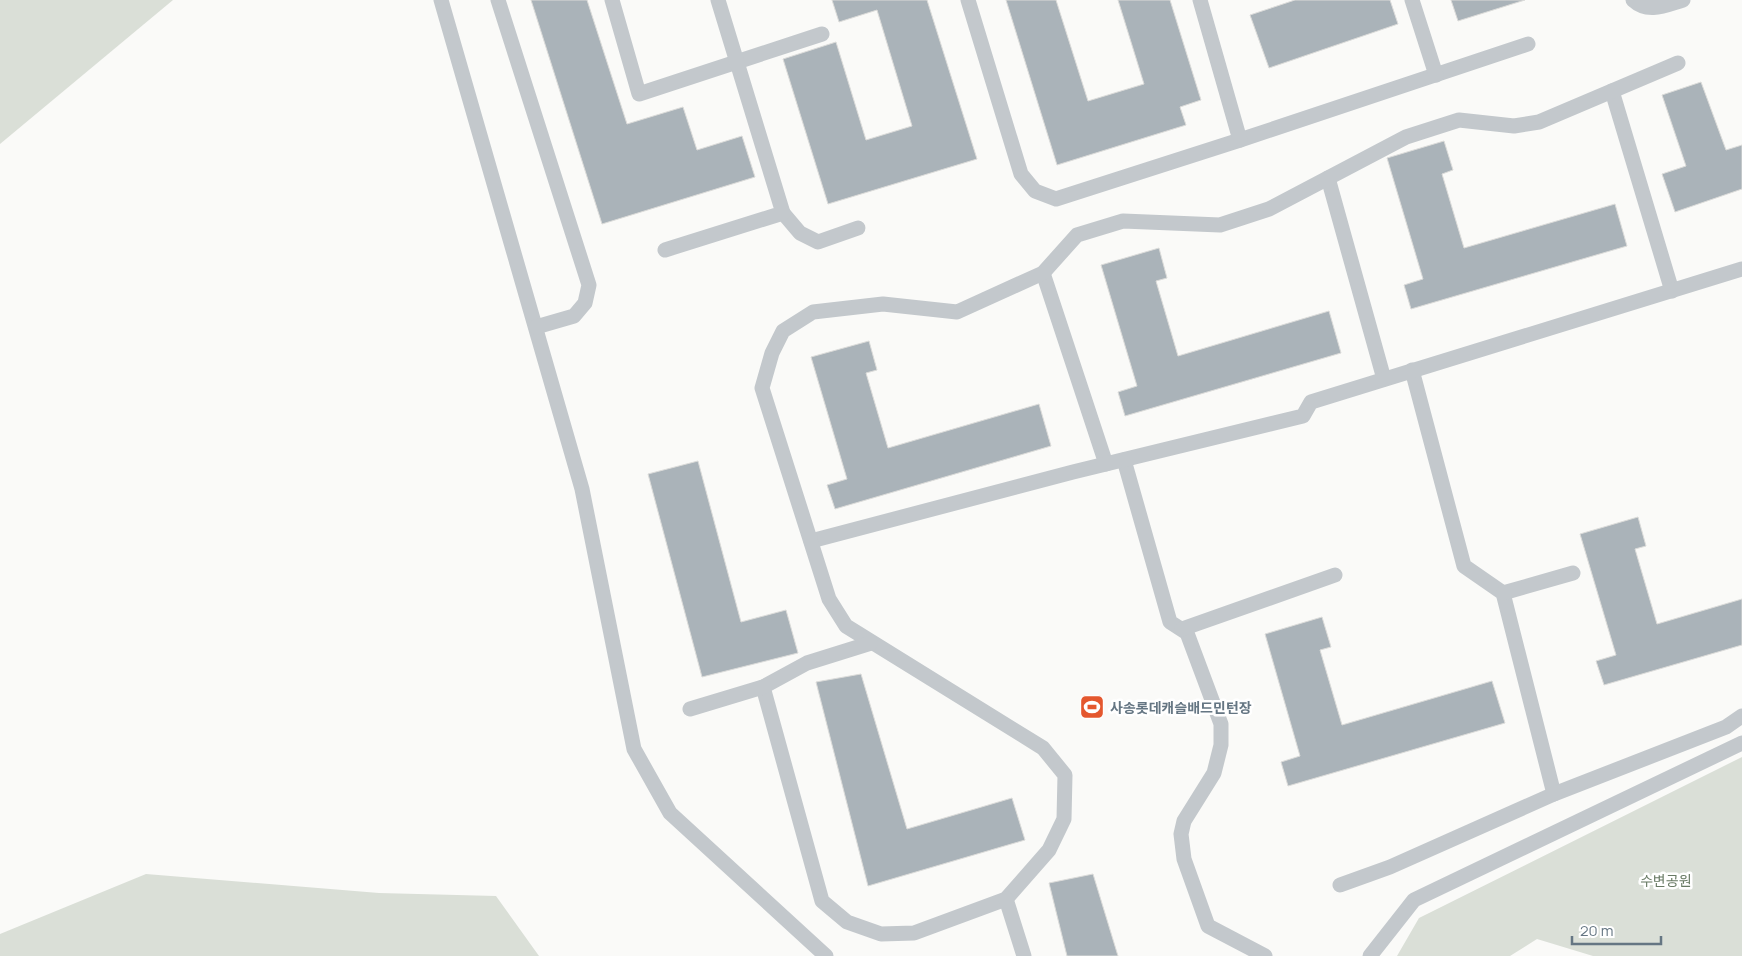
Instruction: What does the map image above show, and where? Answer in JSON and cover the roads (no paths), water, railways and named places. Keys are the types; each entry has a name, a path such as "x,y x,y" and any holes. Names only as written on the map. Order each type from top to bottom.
{"lane":[{"path":"441,0 582,488 634,749 670,813 826,956"},
{"path":"498,0 589,285 586,303 574,316 536,327"},
{"path":"612,0 639,94 822,34"},
{"path":"718,0 782,212 800,233 818,242 858,228"},
{"path":"968,0 1021,174 1035,191 1056,199 1528,44"},
{"path":"1200,0 1240,140"},
{"path":"1412,0 1436,74"},
{"path":"1633,0 1638,5 1652,9 1683,0"},
{"path":"763,687 822,901 847,922 881,934 914,933 1006,898 1049,850 1064,819 1065,775 1043,748 846,626 829,599 762,388 772,353 783,331 813,312 883,304 957,312 1043,273 1077,235 1123,222 1220,226 1269,209 1406,137 1459,120 1514,126 1539,122 1678,62"},
{"path":"1612,91 1672,290"},
{"path":"1328,178 1384,379"},
{"path":"665,250 782,212"},
{"path":"810,541 1106,464 1303,416 1311,402 1742,269"},
{"path":"1043,273 1106,464"},
{"path":"1412,370 1464,566 1503,593 1554,794"},
{"path":"1124,460 1170,622 1187,633 1221,724 1221,745 1214,773 1184,821 1181,834 1184,859 1208,926 1265,956"},
{"path":"1503,593 1573,573"},
{"path":"1182,629 1335,575"},
{"path":"690,710 763,687 806,663 871,643"},
{"path":"1340,885 1390,867 1554,794 1726,726 1742,716"},
{"path":"1370,956 1414,900 1742,743"},
{"path":"1006,898 1024,956"}],"place":[{"name":"사송롯데캐슬배드민턴장","path":"1092,707"}],"park label":[{"name":"수변공원","path":"1666,880"}]}
